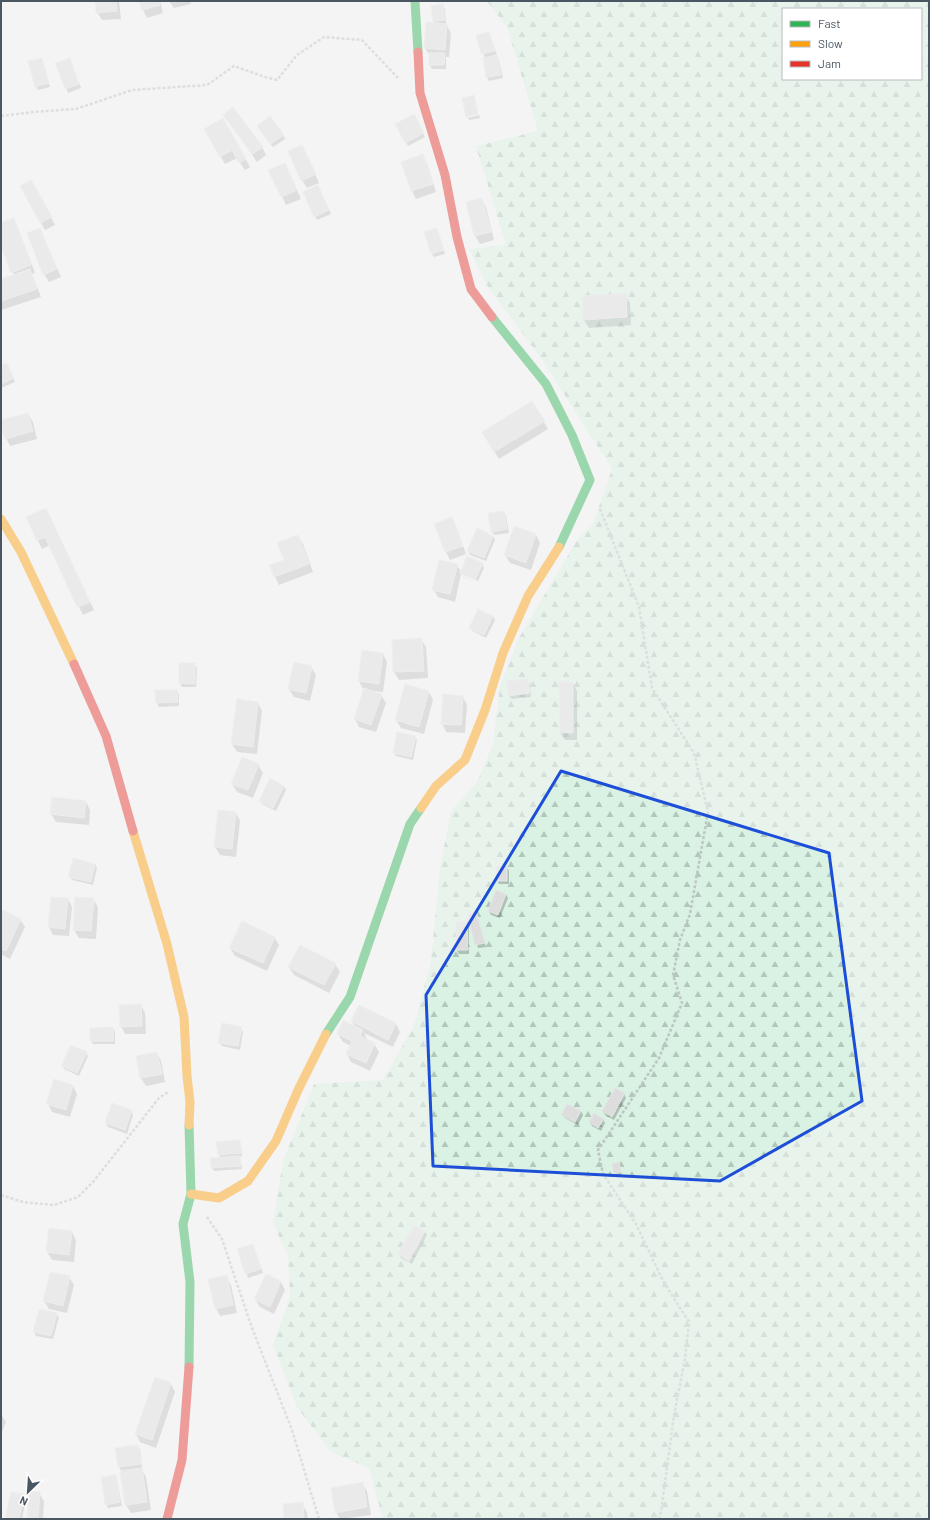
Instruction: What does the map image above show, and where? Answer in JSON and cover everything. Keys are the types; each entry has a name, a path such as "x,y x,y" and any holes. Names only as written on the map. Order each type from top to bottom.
{"street":[{"path":"191,1194 219,1198 248,1181 276,1141 299,1088 323,1039 350,997 410,824 436,786 465,760 485,710 503,653 528,596 559,547 590,480 572,435 546,384 471,289 457,237 445,175 420,93 415,1"},
{"path":"1,520 21,552 69,652 106,736 132,829 167,944 184,1017 190,1102 189,1146 191,1194 183,1224 190,1282 190,1352 182,1460 167,1519"}],"path":[{"path":"1,116 76,109 132,90 207,85 234,66 277,80 297,55 324,37 362,40 401,81 420,93"},
{"path":"590,480 608,530 640,607 652,688 694,753 708,812 690,914 680,940 673,975 682,1003 659,1058 598,1150 603,1174 636,1224 663,1281 689,1322 685,1359 674,1415 659,1519"},
{"path":"1,1195 23,1202 54,1205 78,1197 93,1182 159,1098 187,1076"},
{"path":"191,1194 222,1239 252,1328 292,1430 319,1519"}],"highlighted area":[{"path":"561,771 829,853 862,1101 720,1181 433,1166 426,995"}],"green space":[{"path":"487,1 929,1 929,1519 383,1519 369,1468 331,1452 297,1407 273,1345 290,1296 288,1256 273,1223 283,1161 314,1084 383,1080 414,1026 431,961 440,868 451,811 477,782 493,744 500,686 519,638 577,540 593,524 612,469 543,361 488,287 469,249 506,245 476,146 538,131 507,27"}],"building":[{"path":"95,1 116,1 117,11 96,13"},
{"path":"139,1 158,1 160,5 142,10"},
{"path":"443,4 445,20 433,21 431,6"},
{"path":"426,22 447,24 445,50 424,48"},
{"path":"489,32 495,51 481,54 476,35"},
{"path":"429,53 445,53 444,65 429,65"},
{"path":"497,55 501,75 486,77 483,58"},
{"path":"42,58 49,83 35,87 28,61"},
{"path":"70,58 79,84 65,89 55,63"},
{"path":"474,95 478,114 466,117 462,98"},
{"path":"233,107 263,147 252,154 223,115"},
{"path":"414,114 424,133 405,143 395,124"},
{"path":"270,116 284,135 270,144 257,126"},
{"path":"223,118 246,159 239,163 232,150 220,157 204,129"},
{"path":"302,145 316,174 301,181 288,151"},
{"path":"423,154 433,184 411,191 401,162"},
{"path":"285,163 297,190 281,197 268,170"},
{"path":"31,180 52,217 40,223 20,186"},
{"path":"318,185 329,210 314,217 303,192"},
{"path":"482,198 491,232 474,236 466,202"},
{"path":"14,218 31,265 11,273 1,246 1,223"},
{"path":"40,228 57,269 43,275 27,233"},
{"path":"437,228 444,250 431,254 424,232"},
{"path":"30,269 37,289 1,301 1,279"},
{"path":"626,293 627,317 583,320 582,296"},
{"path":"7,363 14,378 1,384 1,365"},
{"path":"532,401 545,421 494,452 482,432"},
{"path":"28,413 33,431 5,439 1,426 1,420"},
{"path":"46,508 90,602 77,607 45,537 37,541 26,517"},
{"path":"504,511 507,529 491,532 488,513"},
{"path":"452,517 463,546 445,552 434,524"},
{"path":"514,526 536,534 526,563 504,555"},
{"path":"477,528 493,536 484,558 467,551"},
{"path":"298,535 309,564 274,577 269,565 284,560 277,543"},
{"path":"467,556 483,563 475,580 460,573"},
{"path":"439,560 458,564 450,594 432,590"},
{"path":"478,609 493,616 484,635 469,628"},
{"path":"422,638 424,671 393,672 392,640"},
{"path":"362,650 383,653 379,684 358,681"},
{"path":"294,662 312,666 306,693 288,689"},
{"path":"179,663 195,663 195,684 179,683"},
{"path":"528,679 530,693 508,696 507,681"},
{"path":"559,682 573,682 573,733 560,732"},
{"path":"405,684 429,691 419,727 395,720"},
{"path":"364,688 382,694 371,725 354,719"},
{"path":"155,690 177,690 178,702 156,703"},
{"path":"443,694 463,696 461,725 441,724"},
{"path":"237,699 258,702 253,747 231,744"},
{"path":"397,732 416,736 411,757 393,753"},
{"path":"242,757 259,764 248,790 231,784"},
{"path":"270,778 284,786 273,808 259,801"},
{"path":"52,797 86,801 84,818 50,814"},
{"path":"218,810 236,812 232,849 214,847"},
{"path":"73,858 95,864 91,882 68,877"},
{"path":"496,866 507,866 507,881 496,881"},
{"path":"496,890 506,894 498,915 488,911"},
{"path":"51,897 68,898 65,929 48,927"},
{"path":"75,897 94,898 91,931 73,930"},
{"path":"3,910 21,919 6,951 1,949 1,914"},
{"path":"476,911 485,943 475,945 467,914"},
{"path":"242,921 275,937 263,963 229,948"},
{"path":"467,921 468,950 456,950 456,922"},
{"path":"300,945 336,963 324,985 288,967"},
{"path":"141,1004 142,1026 120,1027 119,1005"},
{"path":"359,1005 396,1023 388,1040 351,1021"},
{"path":"343,1020 363,1030 360,1036 375,1043 366,1063 346,1054 352,1041 337,1034"},
{"path":"222,1023 242,1027 238,1046 218,1043"},
{"path":"113,1027 113,1041 90,1041 90,1028"},
{"path":"71,1045 87,1052 77,1073 61,1066"},
{"path":"157,1052 162,1074 140,1078 136,1056"},
{"path":"54,1079 73,1085 66,1110 46,1104"},
{"path":"615,1088 625,1093 612,1117 602,1111"},
{"path":"112,1103 132,1110 125,1130 105,1123"},
{"path":"567,1104 581,1111 575,1122 561,1115"},
{"path":"594,1113 604,1119 598,1128 589,1122"},
{"path":"240,1140 241,1153 218,1155 216,1142"},
{"path":"240,1156 241,1166 211,1168 210,1158"},
{"path":"619,1162 621,1172 614,1174 612,1164"},
{"path":"414,1225 425,1231 409,1261 398,1254"},
{"path":"49,1228 72,1231 69,1255 46,1252"},
{"path":"253,1244 261,1269 245,1274 237,1249"},
{"path":"50,1272 70,1276 63,1306 43,1301"},
{"path":"266,1274 281,1281 270,1307 254,1299"},
{"path":"227,1275 233,1305 215,1309 208,1279"},
{"path":"39,1309 57,1313 51,1336 33,1332"},
{"path":"155,1377 171,1383 152,1440 135,1434"},
{"path":"138,1445 141,1464 118,1467 115,1448"},
{"path":"142,1468 147,1502 125,1505 120,1471"},
{"path":"116,1475 120,1502 105,1505 101,1477"},
{"path":"363,1482 367,1507 335,1513 331,1488"},
{"path":"29,1491 40,1492 38,1519 27,1519"},
{"path":"11,1492 24,1494 19,1519 5,1519"},
{"path":"303,1502 304,1519 284,1519 283,1504"}],"traffic: fast":[{"path":"415,1 418,52"},
{"path":"492,317 546,384 572,435 590,480 559,547"},
{"path":"326,1034 350,997 410,824 421,808"},
{"path":"189,1125 191,1194 183,1224 190,1282 189,1367"}],"traffic: slow":[{"path":"1,519 21,552 74,664"},
{"path":"421,808 436,786 465,760 485,710 503,653 528,596 559,547"},
{"path":"133,831 167,944 184,1017 190,1102 189,1125"},
{"path":"191,1194 219,1198 248,1181 276,1141 299,1088 326,1034"}],"traffic: jam":[{"path":"418,52 420,93 445,175 457,237 471,289 492,317"},
{"path":"74,664 106,736 133,831"},
{"path":"167,1519 182,1460 189,1367"}]}
